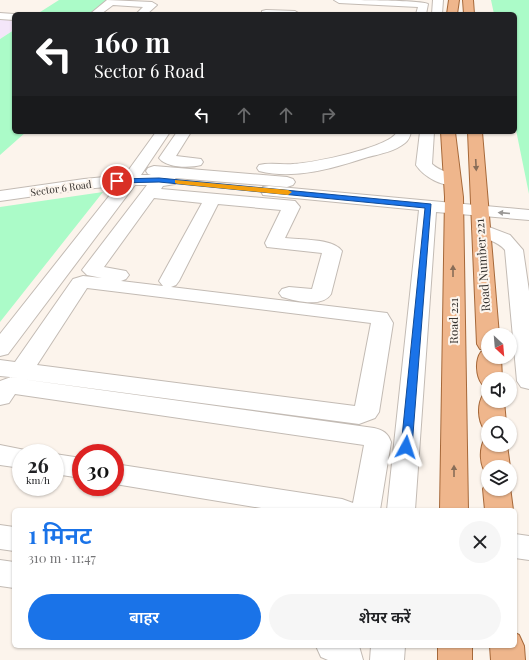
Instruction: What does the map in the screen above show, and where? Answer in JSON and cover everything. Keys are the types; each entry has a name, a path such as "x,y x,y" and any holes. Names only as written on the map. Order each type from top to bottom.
{"main road":[{"path":"452,12 454,0"},
{"path":"468,0 469,12"},
{"name":"Road 221","path":"448,134 453,195 454,508"},
{"path":"475,134 479,213"},
{"name":"Road Number 221","path":"479,213 487,328"},
{"path":"498,496 499,508"},
{"path":"455,648 455,660"},
{"path":"507,648 508,660"}],"street":[{"path":"339,0 422,4 421,12"},
{"path":"437,12 438,0"},
{"path":"97,12 111,1 152,5 143,12"},
{"path":"267,12 270,6"},
{"path":"0,16 12,17"},
{"path":"0,349 162,134"},
{"path":"161,176 213,198 290,206 274,243 327,248 332,251 322,294 315,296 94,272 92,270 161,176 167,156 183,134"},
{"path":"161,176 326,165 388,147 401,139 403,134"},
{"path":"427,134 424,165 427,169 434,173 453,195"},
{"name":"Sector 6 Road","path":"0,187 100,173 161,176 453,195 479,213"},
{"name":"Sector 6 Road","path":"0,196 91,183 132,175"},
{"name":"Sector 6 Road","path":"161,176 428,206 453,195"},
{"path":"169,280 213,198"},
{"path":"479,213 529,203"},
{"path":"400,508 428,206"},
{"path":"479,213 529,215"},
{"path":"479,213 503,238 512,245 514,250 529,381"},
{"path":"11,369 80,283 83,282 418,322"},
{"path":"11,369 359,415 366,412 382,323 379,318"},
{"path":"0,396 7,387 11,385 374,437 377,438 378,442 366,508"},
{"path":"0,455 12,457"},
{"path":"124,475 329,508"},
{"path":"0,537 12,539"},
{"path":"517,546 529,548"},
{"path":"0,573 12,575"},
{"path":"338,648 344,650 347,656 346,660"},
{"path":"387,660 388,648"}],"shaded area":[{"path":"0,17 12,18 12,31 0,39"}],"green space":[{"path":"59,0 112,0 97,12 40,12"},
{"path":"491,0 529,0 529,194 517,134 517,12 494,12"},
{"path":"12,31 12,134 24,134 0,155 0,39"},
{"path":"103,192 0,322 0,207"}],"slow traffic":[{"path":"178,182 288,192"}],"route":[{"path":"117,181 159,180 428,206 406,447"}]}
